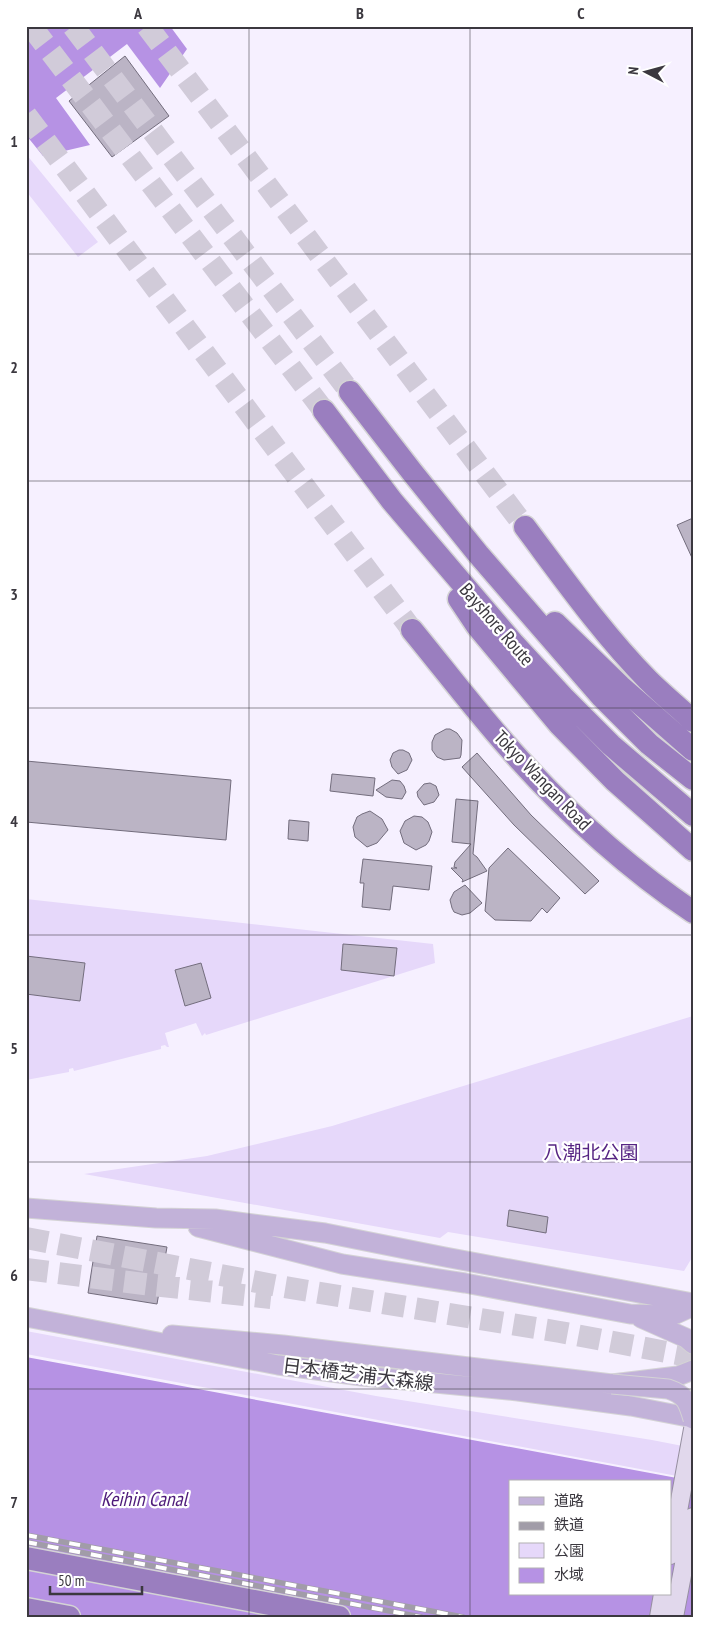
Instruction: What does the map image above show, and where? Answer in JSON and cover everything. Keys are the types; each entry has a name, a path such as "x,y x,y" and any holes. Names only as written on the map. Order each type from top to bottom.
{"highway":[{"name":"Bayshore Route","path":"350,392 478,554 602,697 649,744 693,779"},
{"name":"Bayshore Route","path":"324,411 392,501 513,643 611,745 693,814"},
{"path":"392,501 477,626 559,724 615,781 693,850"},
{"path":"525,527 621,650 648,680 693,721"},
{"path":"478,554 528,594 613,680 693,750"},
{"name":"Tokyo Wangan Road","path":"412,630 509,748 550,792 634,869 663,892 693,912"},
{"path":"26,1558 339,1617"},
{"path":"26,1609 69,1617"}],"main road":[{"path":"26,1208 156,1218 215,1219 325,1233 693,1304"},
{"path":"156,1218 342,1264 465,1283 630,1314 676,1314 693,1304"},
{"path":"630,1314 686,1338 693,1344"},
{"path":"30,1318 155,1333 283,1345 668,1390 681,1394 686,1400 693,1418"},
{"name":"日本橋芝浦大森線","path":"30,1318 278,1365 362,1376 562,1397 631,1406 693,1418"},
{"path":"612,1384 678,1376 693,1370"},
{"path":"672,1544 693,1429"},
{"path":"674,1617 693,1517"},
{"path":"659,1617 663,1596"}],"green space":[{"path":"26,154 98,242 78,257 26,191"},
{"path":"26,899 433,944 435,963 206,1035 205,1033 202,1036 196,1023 165,1033 169,1047 165,1045 161,1046 161,1049 74,1071 73,1068 69,1069 69,1072 26,1080"},
{"name":"八潮北公園","path":"693,1016 693,1256 684,1271 448,1232 440,1238 84,1174 207,1156 332,1126"},
{"path":"26,1331 376,1396 693,1448 693,1479 26,1354"}],"water":[{"path":"26,26 170,26 187,49 160,88 127,44 56,98 90,145 43,156 26,135"},
{"name":"Keihin Canal","path":"26,1357 693,1481 693,1617 26,1617"}],"building":[{"path":"125,56 169,116 112,157 69,101"},
{"path":"693,518 693,560 677,525"},
{"path":"446,729 457,733 462,740 460,758 444,760 437,757 432,750 432,742 435,735"},
{"path":"399,750 409,753 412,760 407,770 398,774 392,767 390,760 393,753"},
{"path":"477,753 531,815 599,881 585,894 514,825 462,767"},
{"path":"26,761 231,780 226,840 26,822"},
{"path":"332,774 375,778 373,796 330,791"},
{"path":"392,780 400,781 404,786 406,792 402,799 386,797 376,790"},
{"path":"430,783 436,786 439,795 434,802 424,805 417,792 424,784"},
{"path":"456,799 478,801 473,854 487,871 462,882 463,880 451,868 457,868 454,867 455,862 471,844 452,842"},
{"path":"370,811 382,819 388,830 377,843 367,847 355,837 353,827 357,817"},
{"path":"414,816 422,817 428,822 432,832 426,845 416,850 404,843 400,831 405,821"},
{"path":"289,820 309,822 308,841 288,839"},
{"path":"508,848 560,898 547,913 542,908 531,921 495,920 485,911 489,868"},
{"path":"363,859 432,866 429,890 393,886 390,910 362,907 364,883 360,883"},
{"path":"465,885 482,903 470,913 462,915 454,912 450,900 454,892"},
{"path":"343,944 397,948 394,976 341,970"},
{"path":"26,956 85,963 80,1001 26,994"},
{"path":"201,963 211,998 185,1006 175,970"},
{"path":"509,1210 548,1217 546,1233 507,1226"},
{"path":"97,1236 167,1247 157,1304 88,1293"}],"tunnel":[{"path":"31,26 324,411"},
{"path":"73,26 350,392"},
{"path":"147,26 525,527"},
{"path":"26,115 412,630"},
{"path":"26,1238 284,1287 560,1332 693,1357"},
{"path":"26,1269 271,1298"}],"railway":[{"path":"26,1535 463,1617"},
{"path":"26,1542 421,1617"}]}
